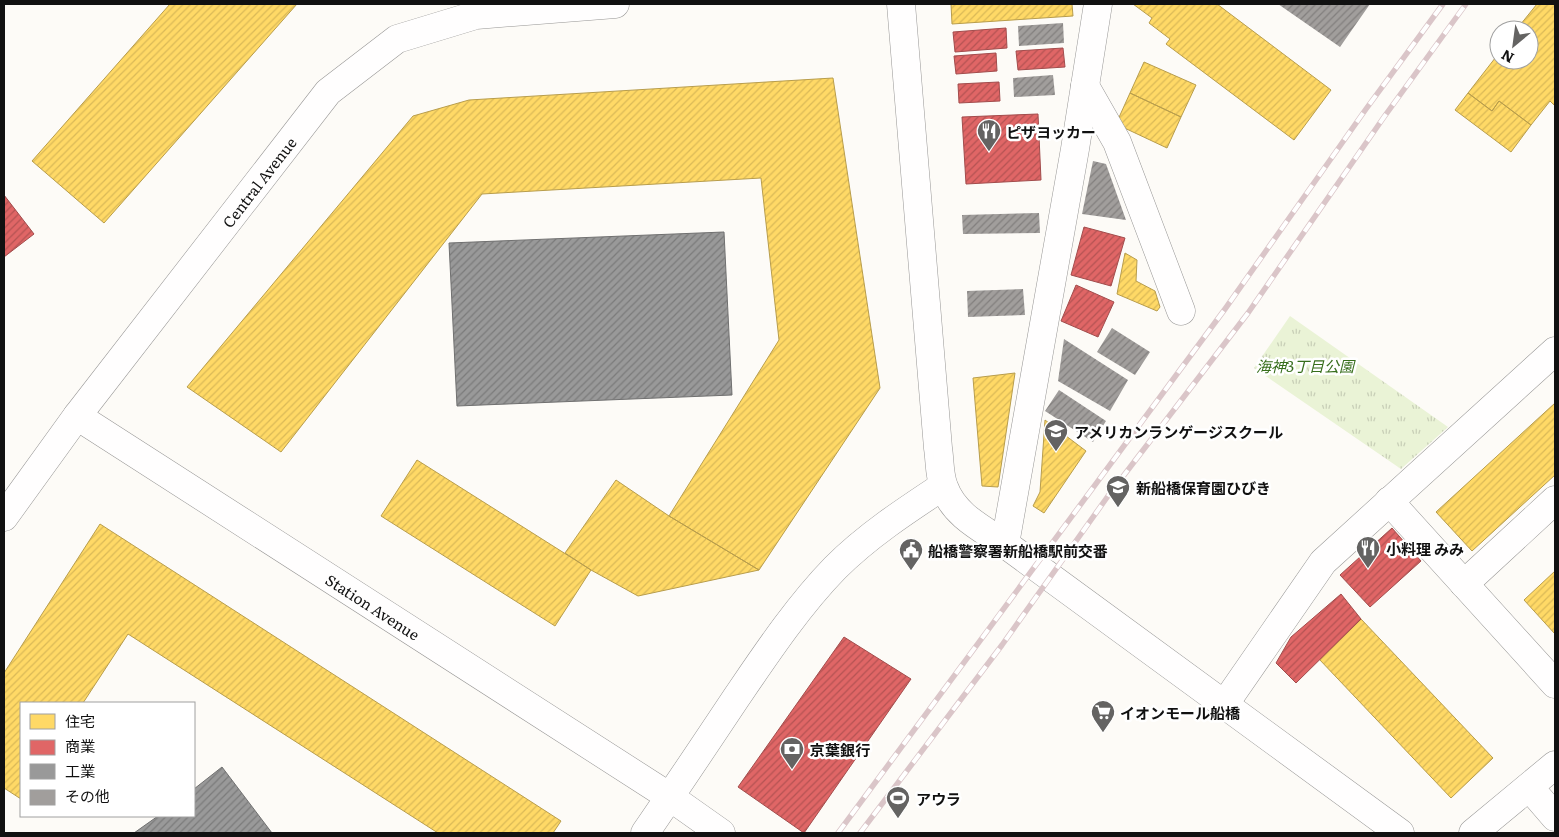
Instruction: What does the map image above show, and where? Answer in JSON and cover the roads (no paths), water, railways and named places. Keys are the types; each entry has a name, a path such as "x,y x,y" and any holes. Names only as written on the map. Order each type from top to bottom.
{"street":[{"name":"Central Avenue","path":"4,517 77,416 328,92 397,39 476,15 615,4"},
{"path":"901,4 938,448 943,486 955,508 968,520 1006,544 1400,833"},
{"path":"1006,544 1075,149 1098,4"},
{"path":"1085,86 1117,142 1181,311"},
{"path":"1224,705 1322,562 1555,352"},
{"name":"Station Avenue","path":"77,416 670,797 721,833"},
{"path":"645,833 764,656 802,607 835,569 871,537 902,513 943,486"},
{"path":"1464,584 1555,500"},
{"path":"1389,501 1555,684"},
{"path":"1473,833 1555,765"},
{"path":"1529,787 1555,817"}],"railway":[{"path":"838,833 1225,309 1366,109 1443,4"},
{"path":"860,833 1002,645 1108,496 1248,313 1384,117 1466,4"}],"place":[{"name":"ピザヨッカー","path":"989,152"},
{"name":"アメリカンランゲージスクール","path":"1056,452"},
{"name":"新船橋保育園ひびき","path":"1118,508"},
{"name":"小料理 みみ","path":"1368,569"},
{"name":"船橋警察署新船橋駅前交番","path":"911,571"},
{"name":"イオンモール船橋","path":"1103,733"},
{"name":"京葉銀行","path":"792,770"},
{"name":"アウラ","path":"898,819"}],"park label":[{"name":"海神3丁目公園","path":"1305,365"}]}
